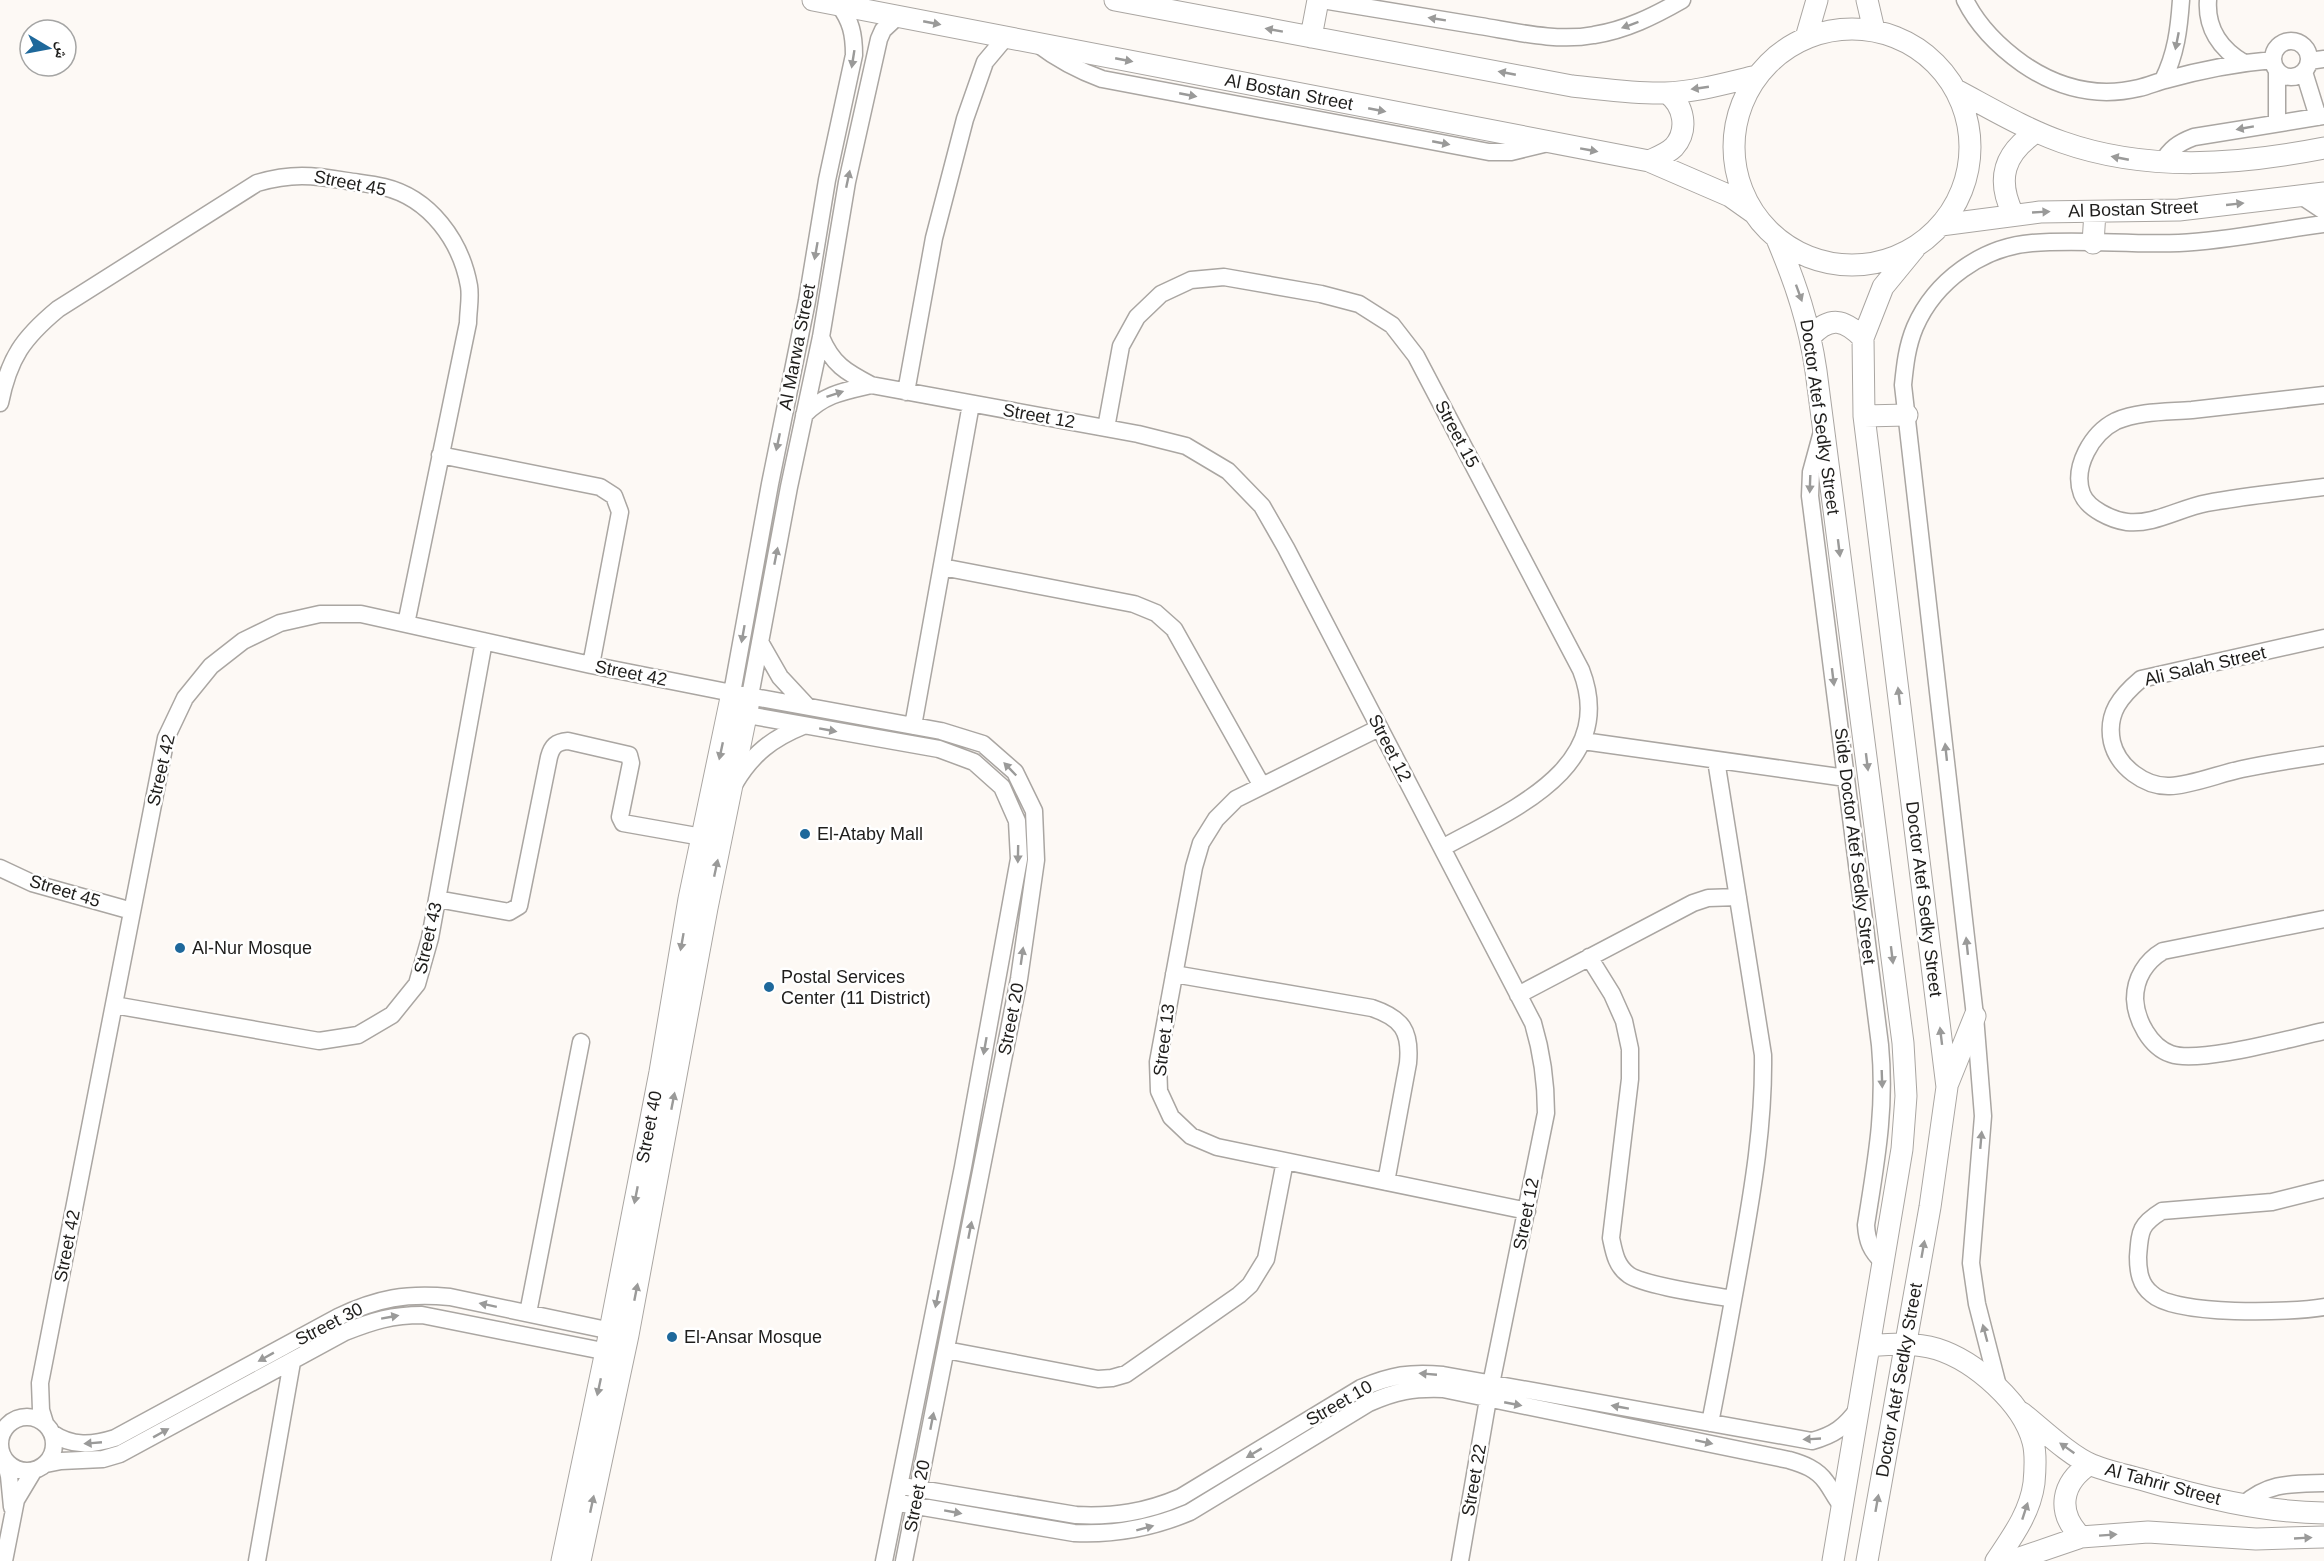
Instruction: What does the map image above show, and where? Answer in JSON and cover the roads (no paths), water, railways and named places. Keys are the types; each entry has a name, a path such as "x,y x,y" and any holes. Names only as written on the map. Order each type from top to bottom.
{"street":[{"name":"Al Bostan Street","path":"813,0 1649,161 1730,196 1754,213"},
{"path":"1115,0 1572,86 1625,92 1667,93 1709,87 1757,76"},
{"path":"1311,37 1320,0 1528,34 1563,37 1592,36 1625,28 1657,15 1682,0"},
{"path":"1806,38 1817,0"},
{"path":"1867,0 1874,30"},
{"path":"1965,0 1984,30 2007,53 2054,82 2075,89 2098,93 2120,92 2142,88 2163,80 2244,63 2275,65 2283,75 2290,77 2298,76 2312,64"},
{"path":"2163,80 2173,60 2178,38 2181,0"},
{"path":"2208,0 2207,12 2213,33 2226,51 2244,63"},
{"name":"Al Marwa Street","path":"739,704 770,484 807,301 827,180 854,55 854,36 849,19 839,5"},
{"name":"Al Marwa Street","path":"739,704 760,642 821,337 847,182 879,39 883,30 898,16"},
{"path":"1840,29 1874,30 1899,38 1922,51 1941,68 1956,90 1968,124 1970,160 1960,195 1941,225 1915,248 1888,260 1859,266 1830,264 1802,255 1777,239 1754,213 1739,180 1734,144 1740,109 1757,76 1779,54 1806,38 1840,29"},
{"path":"906,392 934,238 965,119 985,62 1006,37"},
{"path":"2162,163 2170,151 2187,139 2321,117 2312,64 2303,46 2296,42 2288,42 2279,46 2275,65 2277,123"},
{"path":"1956,90 2036,132 2090,152 2126,159 2202,164 2324,148"},
{"path":"1649,161 1670,150 1681,135 1683,122 1681,109 1675,98 1667,93"},
{"path":"2013,214 2006,200 2004,184 2006,168 2012,153 2036,132"},
{"name":"Street 45","path":"0,403 5,378 18,351 36,328 58,309 257,183 280,176 304,174 386,187 417,202 443,225 461,255 470,288 468,323 406,624"},
{"name":"Al Bostan Street","path":"1941,225 2013,214 2179,210 2324,193"},
{"path":"2303,197 2324,211"},
{"path":"2093,243 2095,212"},
{"path":"1999,1390 1977,1304 1971,1263 1983,1116 1975,1016 1903,385 1909,345 1915,327 1930,300 1950,278 1975,260 2002,249 2031,243 2180,243 2324,224"},
{"name":"Doctor Atef Sedky Street","path":"1777,239 1802,303 1811,336 1903,1043 1906,1096 1902,1149 1842,1506 1839,1557"},
{"name":"Doctor Atef Sedky Street","path":"1867,1561 1930,1207 1947,1087 1864,416 1863,338 1883,287 1915,248"},
{"name":"Street 15","path":"1106,428 1121,346 1137,317 1161,294 1191,280 1224,277 1321,294 1359,304 1392,325 1416,356 1581,670 1589,711 1583,741 1568,766 1539,793 1442,848"},
{"path":"1811,336 1821,325 1836,321 1851,326 1863,338"},
{"name":"Street 12","path":"821,337 827,352 837,365 871,386"},
{"name":"Street 12","path":"804,415 825,397 838,392 871,386 1106,428 1186,446 1228,471 1262,506 1533,1023 1542,1054 1546,1086 1546,1113 1490,1391"},
{"path":"2324,395 2153,414 2115,422 2098,435 2091,444 2085,453 2080,474 2082,495 2094,508 2109,517 2126,522 2145,522 2205,504 2324,487"},
{"path":"913,726 971,404"},
{"path":"1864,416 1907,415"},
{"name":"Side Doctor Atef Sedky Street","path":"1823,427 1811,472 1810,495 1882,1074 1881,1131 1866,1225 1867,1239 1873,1252 1883,1262"},
{"path":"440,456 600,487 614,496 620,512 591,665"},
{"path":"942,567 1134,604 1156,613 1174,629 1262,786"},
{"name":"Street 42","path":"10,1423 35,1395 40,1383 165,738 185,698 211,666 243,640 280,623 320,614 361,614 591,665 739,704"},
{"name":"Ali Salah Street","path":"2324,638 2141,679 2122,695 2112,717 2112,742 2120,760 2133,774 2151,783 2170,786 2241,769 2324,755"},
{"name":"Street 43","path":"114,1005 319,1041 358,1035 392,1015 417,984 430,938 484,641"},
{"path":"760,642 780,677 808,707"},
{"name":"Street 20","path":"739,704 808,707 941,731 982,744 1015,772 1034,811 1036,860 1019,979 904,1561"},
{"name":"Street 20","path":"739,704 804,726 939,749 974,762 1002,787 1017,821 1019,859 963,1167 884,1561"},
{"name":"Street 40","path":"562,1561 617,1343 732,789 739,704"},
{"name":"Street 40","path":"580,1561 689,900 702,837 739,704"},
{"path":"732,789 744,768 761,749 781,735 804,726"},
{"name":"Street 13","path":"1379,728 1236,799 1216,819 1201,843 1194,867 1158,1062 1159,1091 1171,1117 1191,1136 1217,1147 1527,1211"},
{"path":"437,899 509,912 519,906 522,901 551,748 558,742 568,741 628,755 631,763 620,818 623,823 702,837"},
{"path":"1583,741 1846,777"},
{"path":"1710,1423 1754,1181 1762,1128 1764,1091 1763,1055 1716,760"},
{"name":"Street 45","path":"0,868 32,883 132,910"},
{"path":"1518,994 1693,903 1715,897 1738,897"},
{"path":"2324,919 2163,951 2143,968 2136,984 2135,1001 2148,1037 2163,1050 2185,1057 2219,1053 2324,1031"},
{"path":"1589,957 1612,994 1624,1021 1630,1050 1630,1079 1611,1238 1615,1259 1629,1275 1648,1282 1733,1299"},
{"path":"1174,974 1372,1008 1390,1014 1403,1027 1410,1044 1386,1182"},
{"path":"1947,1087 1975,1016"},
{"path":"528,1313 581,1042"},
{"path":"930,1337 947,1346 1098,1379 1126,1374 1239,1295 1255,1279 1266,1259 1285,1161"},
{"path":"2324,1189 2272,1202 2162,1212 2149,1219 2140,1231 2138,1269 2142,1283 2164,1302 2227,1311 2267,1312 2324,1307"},
{"name":"Street 30","path":"48,1428 65,1441 86,1444 115,1438 338,1317 364,1305 392,1297 421,1294 450,1297 574,1323 617,1343"},
{"name":"Street 30","path":"40,1467 61,1461 104,1459 120,1454 345,1332 376,1319 399,1315 422,1315 570,1344 617,1343"},
{"path":"570,1344 577,1335 574,1323"},
{"path":"1869,1346 1906,1343 1935,1348 1957,1356 1999,1390 2019,1411 2033,1443 2034,1484 2021,1523 1996,1561"},
{"path":"257,1561 292,1362"},
{"name":"Street 10","path":"897,1494 1076,1515 1130,1514 1156,1508 1181,1497 1353,1393 1388,1377 1415,1372 1809,1466 1825,1480 1842,1506"},
{"name":"Street 42","path":"40,1383 41,1410 48,1428"},
{"name":"Street 10","path":"1490,1391 1710,1423 1812,1441 1831,1436 1846,1425 1858,1409"},
{"name":"Street 22","path":"1460,1561 1490,1391"},
{"name":"Al Tahrir Street","path":"2019,1411 2053,1439 2090,1464 2168,1488 2242,1504 2287,1512 2324,1513"},
{"path":"4,1561 4,1537 24,1485 54,1450 48,1428 33,1417 10,1423 0,1439 12,1497 11,1517"},
{"path":"2,1456 16,1468 40,1467"},
{"path":"2081,1537 2072,1528 2067,1517 2065,1498 2071,1481 2079,1471 2090,1464"},
{"path":"2242,1504 2269,1487 2324,1483"},
{"name":"Al Tahrir Street","path":"2011,1561 2081,1537 2148,1532 2256,1539 2324,1537"}],"place":[{"name":"El-Ataby Mall","path":"805,834"},
{"name":"Al-Nur Mosque","path":"180,948"},
{"name":"Postal Services Center (11 District)","path":"769,987"},
{"name":"El-Ansar Mosque","path":"672,1337"}]}
